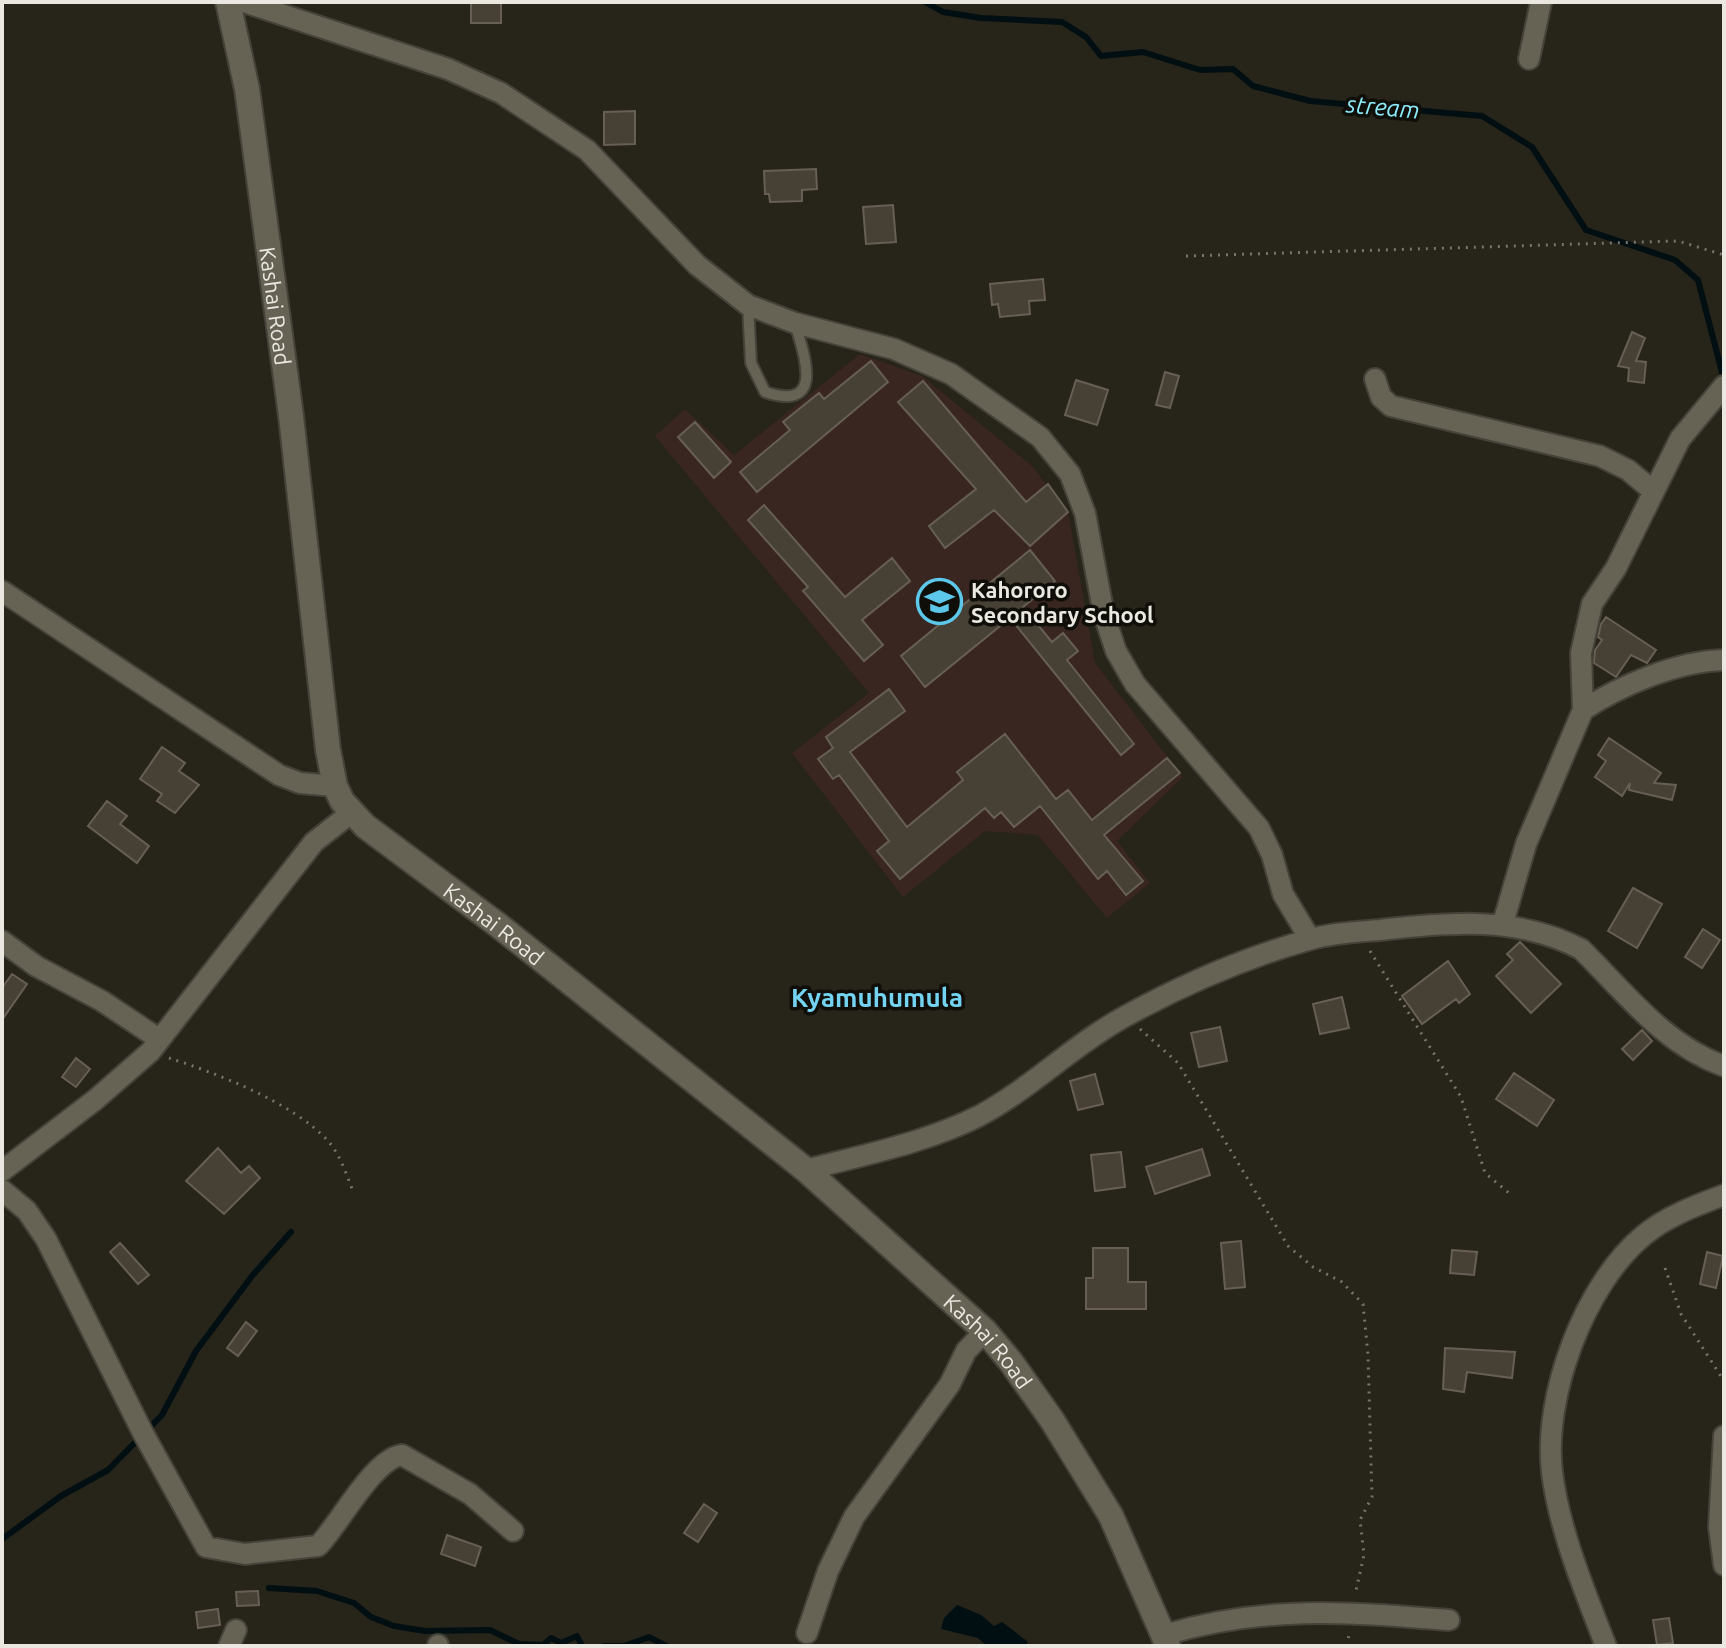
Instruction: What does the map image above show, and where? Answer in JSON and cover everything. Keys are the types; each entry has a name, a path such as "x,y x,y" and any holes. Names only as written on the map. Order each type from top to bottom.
{"street":[{"name":"Kashai Road","path":"228,2 247,89 335,786 351,813 806,1170 985,1331 1052,1420 1111,1516 1166,1641"},
{"path":"244,2 448,69 537,114 587,150 697,265 748,305 795,323 894,349 951,374 1040,437 1070,474 1085,513 1104,615 1116,651 1135,684 1202,758 1259,828 1272,855 1283,894 1310,939"},
{"path":"1529,59 1541,2"},
{"path":"1375,379 1381,397 1391,406 1600,456 1628,470 1652,490"},
{"path":"1503,923 1526,844 1583,710 1581,653 1585,625 1680,439 1724,386"},
{"path":"2,591 279,775 300,783 335,786"},
{"path":"1583,710 1600,699 1672,670 1724,660"},
{"path":"2,1171 95,1100 154,1046 314,842 351,813"},
{"path":"806,1170 909,1143 981,1114 1123,1017 1205,977 1310,939 1355,932 1417,925 1503,923 1533,929 1581,949 1669,1038 1698,1057 1724,1066"},
{"path":"2,941 36,966 102,1001 154,1046"},
{"path":"2,1190 27,1211 46,1239 143,1433 206,1547 245,1554 305,1550 318,1546 367,1482 394,1456 402,1455 470,1494 513,1531"},
{"path":"1606,1646 1559,1507 1552,1474 1550,1450 1557,1389 1595,1292 1642,1236 1688,1209 1724,1195"},
{"path":"807,1633 828,1571 854,1517 950,1384 966,1351 985,1331"},
{"path":"1724,1436 1719,1527 1724,1565"},
{"path":"1166,1641 1218,1621 1323,1611 1449,1620"}],"lane":[{"path":"748,305 751,363 765,392 789,395 801,390 808,377 808,363 795,323"}],"path":[{"path":"1186,256 1678,241 1724,255"},
{"path":"1355,932 1461,1097 1485,1173 1509,1193"},
{"path":"1123,1017 1178,1063 1288,1246 1313,1267 1342,1282 1363,1304 1368,1355 1372,1497 1360,1520 1364,1555 1351,1611"},
{"path":"154,1046 207,1070 313,1127 330,1143 353,1191"},
{"path":"1665,1268 1681,1314 1724,1381"}],"shaded area":[{"name":"Kahororo Secondary School","path":"860,354 922,376 1032,466 1068,512 1095,663 1183,777 1117,841 1150,883 1107,918 1038,835 985,831 903,897 792,753 869,693 655,436 685,409 734,455"},
{"path":"957,1605 981,1615 994,1626 1002,1622 1028,1642 1025,1646 987,1646 978,1638 941,1629 944,1618"}],"building":[{"path":"471,2 501,2 501,23 471,23"},
{"path":"635,111 635,144 604,145 604,112"},
{"path":"816,169 817,189 802,190 802,201 770,202 769,194 765,194 764,171"},
{"path":"893,205 896,242 866,244 863,207"},
{"path":"1043,279 1045,300 1029,301 1030,314 1000,317 998,304 992,305 990,284"},
{"path":"1632,332 1645,338 1636,361 1646,362 1644,383 1628,381 1629,368 1618,366"},
{"path":"871,361 888,382 757,492 740,472 790,430 783,422 819,393 824,399"},
{"path":"1165,372 1179,376 1170,408 1156,405"},
{"path":"1076,380 1108,390 1097,425 1065,415"},
{"path":"923,381 1026,502 1048,484 1068,512 1030,546 994,510 945,548 929,526 976,489 898,402"},
{"path":"695,422 731,462 714,478 678,437"},
{"path":"764,505 845,597 892,558 910,581 862,620 883,645 864,661 803,591 808,587 748,520"},
{"path":"1030,550 1055,581 1023,607 1052,642 1063,633 1078,651 1067,660 1134,744 1121,755 1010,618 925,687 901,656"},
{"path":"1606,617 1656,650 1647,663 1631,655 1616,677 1594,663 1595,650 1602,640 1598,637 1601,624"},
{"path":"889,689 905,711 850,752 907,827 963,780 957,772 1005,734 1056,799 1068,790 1092,820 1167,758 1180,773 1104,835 1143,881 1126,895 1107,871 1098,879 1040,806 1014,827 1001,812 994,818 985,808 900,879 877,851 889,841 839,775 833,779 818,759 833,748 826,737"},
{"path":"1609,738 1661,773 1654,783 1676,785 1672,800 1629,790 1630,783 1622,796 1595,777 1606,761 1598,755"},
{"path":"162,747 185,763 179,771 199,785 175,813 157,801 162,794 140,779"},
{"path":"107,801 127,816 120,824 149,846 137,863 88,826"},
{"path":"1633,888 1662,904 1637,948 1608,931"},
{"path":"1703,929 1720,940 1702,968 1685,957"},
{"path":"1520,942 1561,984 1531,1013 1496,976 1513,960 1507,954"},
{"path":"1448,961 1470,994 1459,1003 1456,999 1422,1024 1402,996"},
{"path":"12,974 27,984 2,1020 2,988"},
{"path":"1342,997 1349,1028 1320,1034 1313,1004"},
{"path":"1220,1027 1227,1061 1199,1067 1191,1033"},
{"path":"1642,1030 1652,1041 1633,1060 1622,1049"},
{"path":"76,1058 90,1069 76,1087 62,1077"},
{"path":"1514,1073 1554,1100 1537,1126 1496,1099"},
{"path":"1095,1074 1103,1104 1078,1110 1070,1081"},
{"path":"218,1148 241,1173 249,1166 260,1178 224,1214 186,1181"},
{"path":"1202,1149 1210,1175 1155,1194 1146,1167"},
{"path":"1121,1152 1125,1187 1095,1191 1091,1155"},
{"path":"1241,1241 1245,1287 1225,1289 1221,1243"},
{"path":"120,1243 149,1275 138,1284 110,1252"},
{"path":"1093,1248 1128,1248 1128,1282 1146,1282 1146,1309 1086,1309 1086,1278 1093,1278"},
{"path":"1452,1250 1477,1252 1474,1275 1450,1273"},
{"path":"1707,1252 1723,1256 1716,1288 1700,1284"},
{"path":"246,1322 257,1331 238,1356 227,1348"},
{"path":"1445,1348 1515,1352 1512,1378 1467,1372 1464,1392 1443,1389"},
{"path":"704,1504 717,1513 698,1542 684,1533"},
{"path":"447,1535 481,1547 475,1566 441,1554"},
{"path":"258,1591 259,1605 237,1606 236,1592"},
{"path":"218,1609 220,1625 198,1628 196,1612"},
{"path":"1669,1618 1673,1643 1657,1645 1653,1620"}],"waterway":[{"name":"stream","path":"925,2 943,12 981,18 1062,22 1086,37 1101,56 1143,52 1200,70 1233,69 1253,86 1310,101 1482,116 1532,147 1586,230 1675,260 1698,280 1724,380"},
{"path":"2,1539 61,1496 108,1470 162,1415 196,1351 252,1276 291,1232"},
{"path":"269,1588 317,1591 354,1603 371,1617 394,1626 425,1631 490,1630 519,1644 543,1645 551,1638 561,1643 577,1636 582,1646"},
{"path":"604,1646 624,1646 649,1637 666,1646"}],"place":[{"name":"Kahororo Secondary School","path":"940,602"}],"district":[{"name":"Kyamuhumula","path":"877,997"}]}
